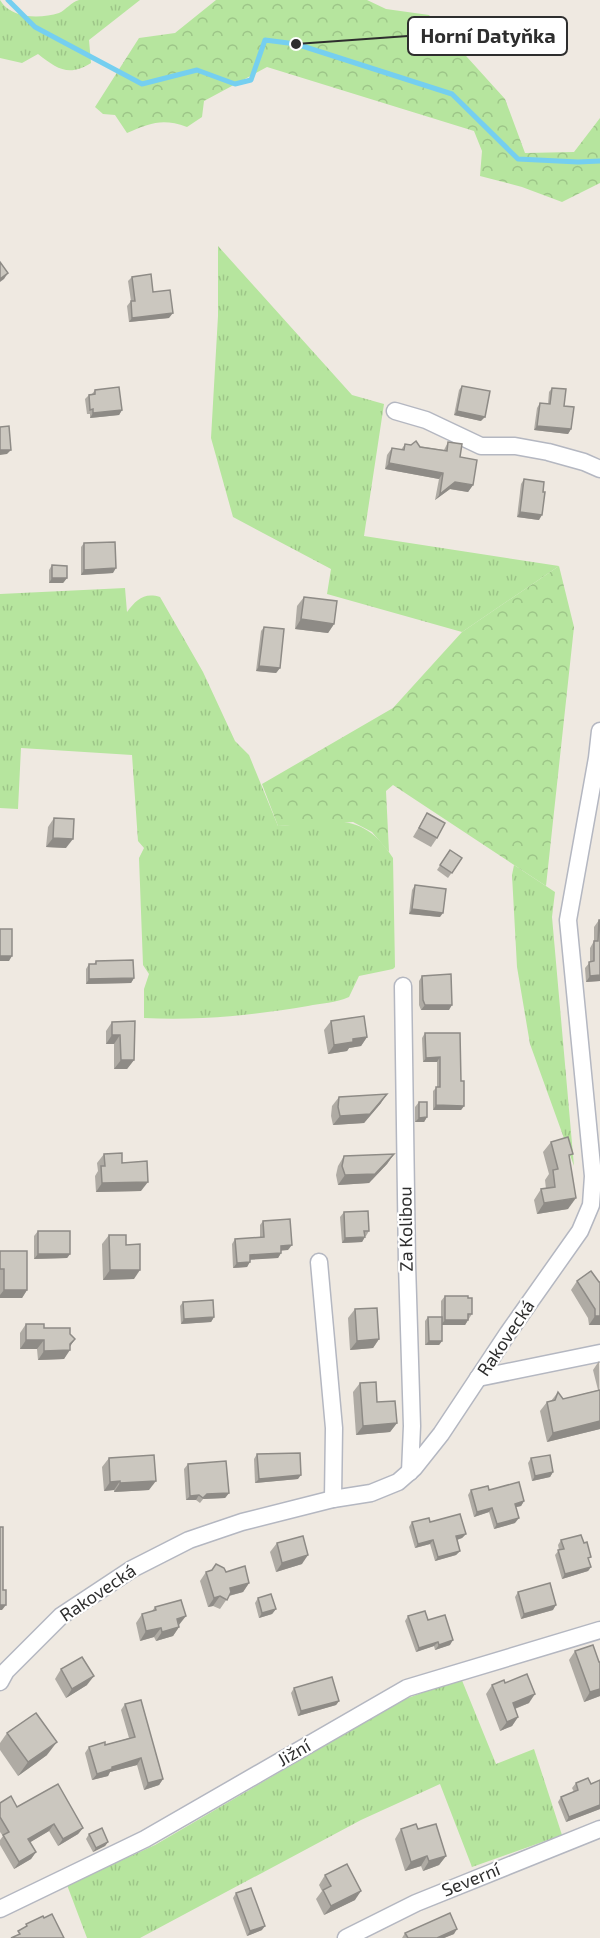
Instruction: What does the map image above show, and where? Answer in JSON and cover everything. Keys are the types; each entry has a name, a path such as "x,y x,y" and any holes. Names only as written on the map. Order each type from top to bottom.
{"street":[{"path":"395,411 426,420 481,446 515,446 548,452 600,469"},
{"name":"Rakovecká","path":"0,1682 6,1671 61,1616 132,1569 189,1540 242,1522 333,1499 371,1493 398,1482 410,1472 441,1434 580,1231 591,1205 593,1176 568,920 600,731"},
{"name":"Za Kolibou","path":"403,986 406,1264 412,1426 410,1472"},
{"path":"320,1262 334,1428 333,1499"},
{"path":"478,1378 600,1353"},
{"name":"Jižní","path":"0,1909 144,1839 407,1688 600,1630"},
{"name":"Severní","path":"346,1938 416,1903 600,1829"}],"green space":[{"path":"0,0 11,11 35,17 59,13 79,0 140,0 89,40 91,63 76,70 70,70 51,64 38,54 22,63 0,58"},
{"path":"216,0 367,0 386,9 429,15 505,99 525,153 574,152 600,118 600,183 562,202 522,187 480,176 482,151 474,131 267,67 204,101 202,117 187,127 163,122 127,133 115,115 103,114 95,107 139,38 175,33"},
{"path":"218,246 352,395 384,404 364,536 559,566 462,632 327,594 331,569 233,517 211,438 218,316"},
{"path":"559,566 574,627 546,886 393,785 386,791 389,852 372,832 353,822 278,826 262,784 393,708 462,632"},
{"path":"125,588 127,612 145,596 160,597 203,672 235,741 249,755 278,826 328,821 356,825 369,831 393,858 395,967 359,976 349,997 328,1003 247,1015 185,1019 144,1018 144,989 149,974 143,965 139,858 144,848 138,841 132,755 21,748 18,809 0,808 0,594"},
{"path":"514,865 555,892 552,917 574,1166 530,1044 517,967 512,875"},
{"path":"461,1678 496,1764 534,1749 562,1835 472,1867 440,1784 361,1820 140,1938 87,1938 67,1885 155,1845 331,1742 387,1706"}],"building":[{"path":"0,262 8,273 0,279"},
{"path":"151,274 153,292 170,290 173,313 132,318 131,301 135,301 132,277"},
{"path":"462,386 490,391 485,417 457,411"},
{"path":"119,387 122,410 93,413 93,409 90,410 89,395 95,394 95,390"},
{"path":"552,388 566,389 564,406 574,407 571,429 537,426 540,403 550,404"},
{"path":"9,426 11,450 0,450 0,427"},
{"path":"416,441 420,447 447,451 448,442 462,444 460,457 477,460 473,485 455,482 440,494 443,473 389,463 392,448 404,450 405,444 411,445"},
{"path":"524,479 544,482 542,515 520,512"},
{"path":"115,542 116,568 84,570 84,543"},
{"path":"52,565 67,566 67,578 52,578"},
{"path":"304,597 337,601 334,624 301,619"},
{"path":"264,627 284,629 280,668 259,666"},
{"path":"427,813 445,823 437,838 419,828"},
{"path":"54,818 74,819 73,839 53,838"},
{"path":"450,850 462,858 452,873 440,865"},
{"path":"415,885 446,889 443,913 412,909"},
{"path":"599,920 600,975 590,976 589,962 594,961 594,941 598,941"},
{"path":"0,929 12,929 12,956 0,956"},
{"path":"133,960 134,978 89,979 89,964 96,964 96,961"},
{"path":"451,974 452,1005 425,1005 422,976"},
{"path":"364,1016 367,1037 334,1045 331,1021"},
{"path":"135,1021 134,1060 121,1060 120,1035 112,1035 112,1022"},
{"path":"425,1033 460,1033 464,1106 436,1105 436,1087 440,1087 440,1057 426,1058"},
{"path":"387,1094 370,1114 340,1116 339,1097"},
{"path":"419,1102 427,1102 427,1117 419,1118"},
{"path":"568,1137 573,1154 569,1155 576,1198 544,1203 541,1189 555,1187 553,1170 558,1169 551,1142"},
{"path":"122,1153 122,1163 147,1161 148,1182 102,1183 101,1166 105,1166 104,1154"},
{"path":"394,1154 375,1174 345,1175 342,1166 344,1156"},
{"path":"368,1211 369,1231 364,1231 365,1237 345,1238 344,1212"},
{"path":"290,1219 292,1245 281,1246 281,1253 250,1255 250,1262 237,1263 235,1239 264,1237 263,1221"},
{"path":"38,1231 70,1231 70,1254 38,1254"},
{"path":"109,1235 126,1235 126,1245 140,1244 140,1270 110,1270"},
{"path":"0,1251 27,1251 27,1290 4,1290 4,1269 0,1269"},
{"path":"591,1271 600,1282 600,1316 595,1316 595,1309 577,1281"},
{"path":"445,1296 472,1298 472,1314 468,1314 468,1320 445,1320"},
{"path":"213,1300 214,1317 184,1319 183,1302"},
{"path":"377,1308 379,1339 357,1341 355,1309"},
{"path":"428,1317 442,1317 442,1341 429,1341"},
{"path":"26,1324 44,1324 44,1328 70,1328 70,1334 75,1339 70,1344 70,1350 44,1351 44,1340 26,1340"},
{"path":"376,1382 377,1402 395,1401 397,1423 363,1426 360,1383"},
{"path":"600,1390 600,1421 553,1433 547,1402 555,1400 558,1392 563,1399"},
{"path":"300,1453 301,1475 259,1479 257,1454"},
{"path":"154,1455 156,1481 110,1482 109,1458"},
{"path":"550,1455 553,1472 535,1476 531,1458"},
{"path":"226,1461 229,1493 207,1494 203,1498 199,1495 190,1496 188,1464"},
{"path":"519,1482 524,1501 515,1504 519,1518 497,1524 492,1508 477,1512 471,1490 488,1486 489,1490"},
{"path":"460,1514 466,1534 456,1536 460,1551 438,1557 433,1540 418,1544 412,1522 429,1518 430,1522"},
{"path":"0,1527 3,1527 3,1590 6,1590 6,1605 0,1605"},
{"path":"581,1535 584,1543 587,1542 591,1567 565,1574 558,1550 564,1549 561,1540"},
{"path":"303,1536 308,1555 282,1563 277,1543"},
{"path":"216,1564 224,1568 226,1572 245,1566 249,1583 230,1588 231,1592 227,1600 220,1596 214,1598 206,1572 212,1570"},
{"path":"550,1583 556,1605 524,1614 518,1592"},
{"path":"271,1594 276,1609 262,1613 258,1598"},
{"path":"181,1600 186,1616 177,1619 179,1627 162,1632 161,1628 146,1631 142,1614 156,1610 155,1607"},
{"path":"425,1611 428,1620 445,1615 453,1640 419,1648 408,1616"},
{"path":"593,1645 600,1662 600,1689 590,1692 575,1651"},
{"path":"82,1657 94,1676 72,1689 61,1669"},
{"path":"527,1674 535,1694 513,1703 518,1717 507,1722 492,1685 504,1680 505,1683"},
{"path":"332,1677 339,1701 301,1711 294,1688"},
{"path":"141,1700 163,1779 148,1783 141,1758 97,1774 89,1747 135,1737 125,1704"},
{"path":"36,1713 57,1742 28,1762 7,1733"},
{"path":"588,1778 591,1784 600,1780 600,1805 569,1817 561,1797 578,1790 576,1783"},
{"path":"58,1784 83,1828 63,1839 54,1824 28,1839 36,1852 19,1862 3,1835 9,1832 0,1817 0,1803 11,1796 17,1807"},
{"path":"416,1824 418,1829 436,1824 446,1856 429,1861 427,1856 411,1862 401,1829"},
{"path":"102,1828 108,1842 96,1848 89,1834"},
{"path":"347,1864 361,1891 331,1906 323,1890 331,1886 325,1875"},
{"path":"251,1888 265,1926 250,1931 236,1893"},
{"path":"450,1913 457,1929 437,1938 408,1938 405,1933"},
{"path":"52,1914 64,1938 11,1938 20,1934 18,1931 27,1926 26,1924"}],"waterway":[{"path":"8,0 35,27 142,84 197,70 235,84 251,80 265,40 296,44 452,94 518,159 600,161"}],"place":[{"name":"Horní Datyňka","path":"296,44"}]}
